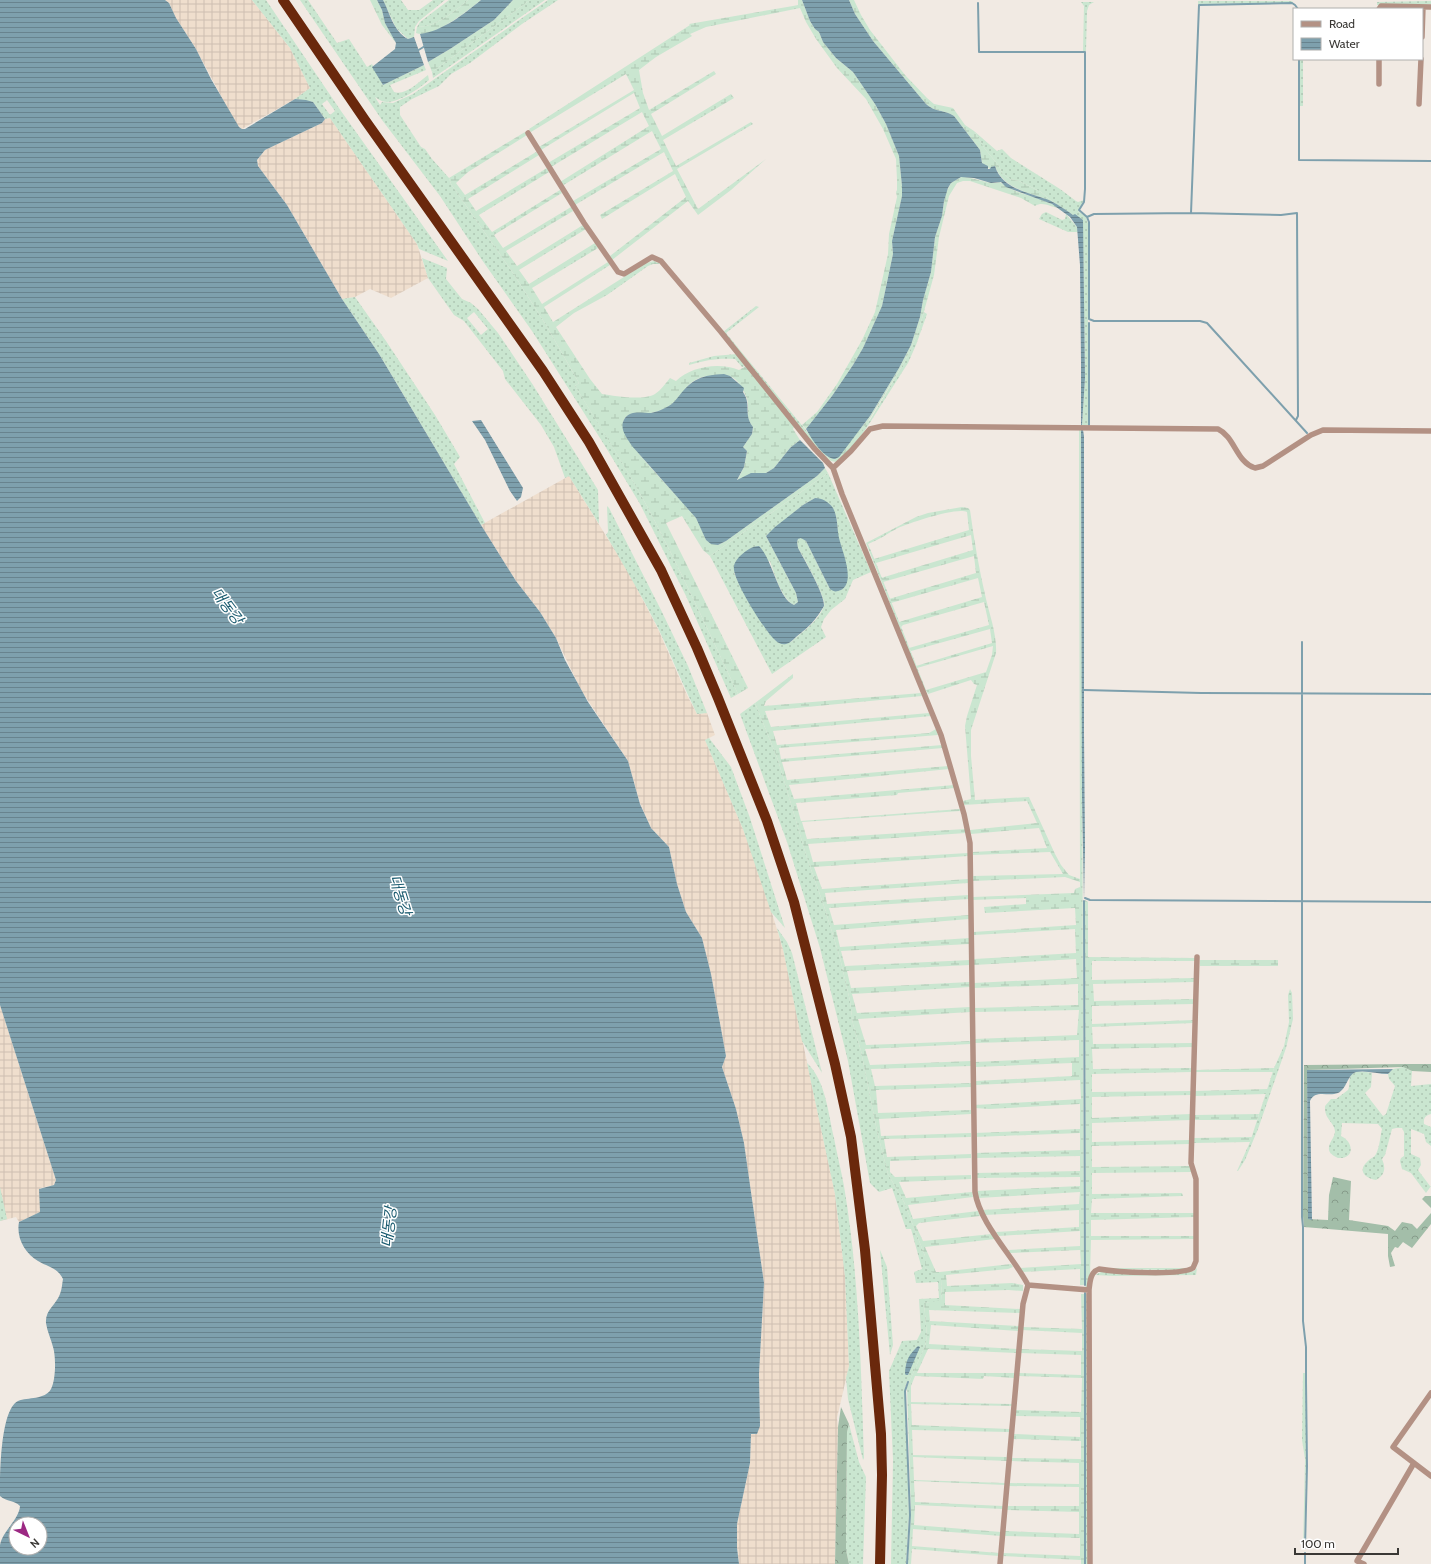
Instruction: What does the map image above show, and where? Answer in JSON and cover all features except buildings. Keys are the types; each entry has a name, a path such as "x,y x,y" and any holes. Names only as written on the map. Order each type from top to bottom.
{"highway":[{"path":"283,0 365,120 543,371 589,442 661,570 718,698 766,821 794,902 831,1048 851,1137 865,1250 881,1434 882,1475 880,1564"}],"street":[{"path":"1380,8 1381,6 1431,7"},
{"path":"1379,60 1379,84"},
{"path":"1419,104 1421,60"},
{"path":"528,133 584,223 618,272 624,274 652,257 661,261 752,370 814,448 833,468 842,494 942,735 964,814 970,843 975,1192 977,1202 987,1220 1028,1285 1023,1304 1000,1564"},
{"path":"833,468 851,452 870,429 883,426 1218,429 1226,434 1245,463 1255,468 1263,466 1311,435 1323,430 1431,431"},
{"path":"1090,1564 1089,1290 1091,1275 1096,1270 1100,1269 1154,1272 1184,1271 1190,1270 1195,1265 1197,1233 1196,1179 1191,1163 1197,956"},
{"path":"1028,1285 1089,1290"},
{"path":"1431,1393 1393,1447 1431,1476"},
{"path":"1364,1564 1357,1561 1414,1463"}],"shaded area":[{"path":"165,0 252,0 290,48 310,88 295,99 242,129 236,124 196,49 176,18 169,3"},
{"path":"330,118 417,244 428,278 391,298 370,289 355,297 342,299 287,205 258,166 257,160 265,150 322,123 325,119"},
{"path":"569,476 629,573 658,629 697,714 707,713 715,735 705,740 743,829 760,874 783,949 835,1194 845,1276 849,1366 837,1418 835,1564 739,1564 737,1524 750,1463 751,1434 760,1413 759,1374 764,1283 744,1143 736,1109 722,1067 726,1056 711,974 702,938 686,912 677,884 669,847 651,828 640,803 628,761 581,690 556,638 540,612 516,581 481,525"},
{"path":"0,1005 56,1180 54,1185 40,1188 40,1212 19,1222 16,1217 0,1221"}],"green space":[{"path":"252,0 266,0 341,111 448,261 419,249 330,118 325,119 313,102 295,99 310,88 290,48","holes":["327,100 335,111 330,115 322,104"]},
{"path":"300,0 308,0 337,43 349,39 367,67 372,64 383,85 424,65 426,70 390,85 394,92 398,93 412,88 428,75 429,80 398,100 385,102 375,97 380,105 382,102 393,103 413,94 548,0 558,0 522,24 470,63 451,74 439,86 412,99 400,107 400,115 421,147 425,149 449,178 451,184 513,273 546,325 579,383 575,386 622,462 648,508 683,577 738,694 731,698 686,596 640,504 605,446 532,331 482,260 440,196 382,120"},
{"path":"370,0 377,0 382,10 385,22 396,43 382,25"},
{"path":"383,0 401,0 408,10 419,10 433,0 445,0 419,21 415,27 414,37 408,39 396,28"},
{"path":"449,0 468,0 451,14 438,22 417,27 420,22"},
{"path":"468,0 481,0 450,23 431,32 423,34 416,33 417,27 438,22 451,14"},
{"path":"513,0 530,0 432,72 428,62 494,20"},
{"path":"530,0 545,0 433,78 432,72"},
{"path":"798,0 802,0 810,21 819,32 823,42 836,58 853,72 875,104 886,124 899,156 902,186 902,196 892,241 893,254 882,306 863,348 853,365 832,396 806,429 802,425 817,412 837,384 862,340 875,312 888,254 889,234 897,197 897,180 896,159 883,129 866,99 837,68 816,39 800,8 706,27 690,34 692,36 656,57 639,70 643,93 649,110 714,71 716,74 651,114 662,136 731,94 734,98 663,140 676,166 751,122 753,124 677,169 698,209 766,159 731,190 698,215 688,201 612,260 610,256 686,197 675,174 602,219 600,215 673,171 664,152 575,205 573,201 661,149 652,131 562,186 560,182 649,126 642,112 551,167 548,163 640,108 634,93 541,150 539,147 634,90 626,74 531,132 529,129 690,25 689,24 798,5"},
{"path":"849,0 854,0 870,30 905,75 934,104 953,108 965,125 974,131 985,149 999,166 1002,173 1010,179 1019,181 1041,192 1053,202 1012,186 999,174 995,166 990,169 982,163 980,150 954,116 946,112 933,109 926,104 873,41 855,14"},
{"path":"1198,1 1292,1 1293,3 1198,4"},
{"path":"1431,1 1431,4 1377,5 1377,2"},
{"path":"1081,2 1094,2 1089,5 1087,11 1086,51 1083,51 1084,6"},
{"path":"1300,60 1303,60 1303,106 1300,106"},
{"path":"974,131 997,151 1002,149 1011,158 1076,201 1078,202 1084,200 1078,211 1086,217 1088,223 1088,425 1082,425 1085,378 1082,223 1041,192 1019,181 1010,179 1002,173 999,166 985,149"},
{"path":"525,132 527,135 468,172 456,183 465,195 536,152 539,155 468,199 476,211 547,168 549,172 479,215 492,232 560,190 562,193 494,235 503,248 571,207 573,211 506,251 517,266 583,225 586,229 519,270 529,284 595,243 598,248 532,288 542,304 608,262 610,265 544,307 553,322 646,263 654,261 661,264 653,264 648,266 607,295 574,313 556,327 590,379 602,394 636,398 650,396 659,391 670,378 676,381 682,376 698,369 723,366 739,370 746,366 794,427 793,429 800,440 790,448 774,468 766,473 737,481 744,467 747,451 743,447 752,434 753,427 749,420 748,403 744,392 735,379 727,376 704,377 697,379 686,388 673,404 666,408 657,412 637,413 626,417 623,426 633,445 696,518 706,540 718,545 726,541 817,476 825,468 828,473 710,556 703,550 682,516 666,523 748,688 738,694 683,577 648,508 622,462 575,386 579,383 546,325 513,273 451,184 449,178"},
{"path":"961,177 990,183 1000,182 1007,187 1045,201 1059,208 1044,204 1035,206 1021,198 970,181 957,183 949,196 939,237 934,275 917,335 905,361 856,440 844,454 837,459 835,459 839,457 848,446 870,416 911,345 920,317 931,272 935,237 942,216 945,195 951,183"},
{"path":"1046,212 1062,220 1065,219 1066,214 1077,227 1078,232 1068,232 1039,219 1042,214"},
{"path":"422,258 447,268 446,279 462,299 471,303 478,309 498,333 533,385 598,490 599,524 569,476 565,478 554,447 541,425 505,379 503,371 464,321 454,315 428,278","holes":["474,312 488,329 481,335 467,318"]},
{"path":"355,297 435,415 460,457 454,464 485,523 481,525 379,354 342,299"},
{"path":"756,306 759,307 726,333 828,457 870,420 905,361 917,335 924,312 927,314 908,363 855,445 836,462 831,461 817,448 723,332"},
{"path":"737,354 746,366 742,367 735,359 712,360 689,365 689,363 714,356"},
{"path":"1079,430 1081,430 1084,1285 1080,1285 1080,1269 1022,1272 1020,1268 1081,1264 1080,1250 1010,1253 1008,1250 1080,1246 1080,1231 999,1236 996,1232 1079,1227 1079,1210 985,1215 983,1210 1079,1204 1080,1192 978,1198 976,1191 1080,1186 1080,1177 975,1178 975,1173 1080,1171 1080,1156 975,1158 975,1153 1080,1150 1080,1133 975,1137 975,1133 1080,1129 1080,1104 989,1109 975,1108 975,1105 1081,1099 1080,1080 976,1085 976,1081 1072,1076 1072,1063 976,1067 975,1062 1079,1057 1079,1040 975,1043 975,1039 1077,1035 1079,1010 974,1012 974,1008 1078,1005 1078,984 974,988 974,983 1077,978 1076,959 974,965 974,959 1076,953 1075,929 974,935 973,932 1076,925 1075,908 985,913 984,907 1026,904 1026,898 973,900 973,897 1074,893 1075,889 1080,887 1080,882 1065,877 973,881 973,876 1063,874 1050,852 973,855 973,852 1047,848 1039,828 971,834 970,830 1037,823 1027,801 964,805 963,801 971,799 965,726 977,685 971,680 928,694 926,690 986,672 992,655 993,646 917,668 916,666 992,643 990,629 911,651 909,648 989,625 984,602 903,625 901,627 899,622 982,597 978,578 891,603 889,599 976,573 974,556 883,582 881,578 973,550 971,535 876,563 874,559 969,530 967,512 953,512 922,519 898,528 868,544 866,543 916,517 928,513 962,507 970,510 979,566 993,626 996,646 996,653 971,730 971,756 975,800 1029,797 1061,865 1069,875 1080,879"},
{"path":"828,473 871,572 853,580 845,599 831,610 824,619 821,627 826,637 772,674 710,556","holes":["815,498 829,504 834,511 837,521 837,545 830,589 806,541 801,537 797,542 798,548 822,595 824,606 814,622 791,642 775,640 750,604 734,573 770,561 779,586 786,598 794,605 798,602 796,593 766,536 803,505"]},
{"path":"607,506 661,610 688,666 707,713 697,714 658,628 606,535 608,532"},
{"path":"866,543 868,544 876,563 926,690 928,699"},
{"path":"793,674 793,678 766,701 764,706 921,693 922,696 765,711 771,727 929,713 931,716 773,731 777,745 929,733 936,729 938,735 779,748 781,759 942,745 943,748 782,762 787,780 948,766 949,769 789,785 794,799 954,785 955,788 898,793 897,795 796,803 801,821 960,809 960,811 802,822 807,839 965,829 966,833 808,844 813,862 968,853 968,856 814,867 822,889 968,879 968,883 825,893 827,904 969,895 969,899 829,908 834,925 969,915 969,919 836,930 840,947 969,938 969,944 841,951 845,966 970,960 970,965 847,971 851,988 970,982 970,987 852,994 857,1013 970,1007 970,1012 858,1019 866,1045 971,1041 971,1044 865,1049 870,1065 971,1061 971,1066 871,1069 875,1086 971,1083 971,1087 876,1090 878,1113 971,1110 971,1114 879,1119 881,1136 971,1133 971,1137 884,1139 887,1157 971,1154 971,1158 890,1161 890,1172 895,1177 971,1175 971,1179 899,1182 906,1198 972,1192 973,1197 908,1205 913,1219 978,1211 980,1216 919,1223 916,1226 923,1241 992,1234 995,1239 925,1247 936,1272 1011,1264 1013,1267 1008,1269 946,1275 947,1286 1012,1283 1023,1285 1023,1291 945,1292 945,1305 1020,1309 1020,1313 929,1310 930,1321 1019,1326 1018,1331 931,1325 929,1344 1017,1349 1016,1353 928,1349 917,1373 1015,1373 1014,1378 984,1376 983,1379 915,1376 911,1386 911,1402 1012,1404 1012,1406 911,1404 912,1425 1010,1429 1010,1432 912,1430 913,1455 1007,1457 1007,1461 913,1457 914,1480 1005,1483 1005,1485 914,1481 915,1502 1003,1506 1003,1509 915,1505 914,1525 1001,1532 1001,1536 913,1529 912,1546 999,1553 999,1556 912,1549 911,1564 908,1564 911,1512 907,1387 925,1346 927,1336 924,1303 942,1300 941,1279 925,1267 925,1256 904,1202 888,1174 877,1131 861,1051 853,1024 850,1001 840,958 807,858 778,760 755,703"},
{"path":"755,703 778,760 807,858 840,958 850,1001 853,1024 861,1051 877,1131 888,1174 904,1202 925,1256 925,1267 941,1278 942,1301 924,1303 927,1336 925,1346 911,1378 905,1387 909,1515 906,1564 891,1564 893,1460 889,1371 902,1341 917,1340 921,1332 919,1299 939,1298 938,1282 916,1283 914,1272 922,1269 911,1229 906,1229 892,1188 879,1192 870,1183 848,1061 820,948 787,842 740,714"},
{"path":"709,738 731,767 750,818 785,928 771,912 743,829 705,740"},
{"path":"1085,900 1088,902 1088,957 1196,958 1196,961 1092,961 1092,980 1195,978 1195,982 1093,984 1094,1001 1195,999 1194,1004 1092,1006 1092,1024 1194,1020 1194,1023 1092,1027 1093,1044 1193,1043 1193,1047 1092,1049 1093,1069 1192,1068 1192,1072 1092,1074 1092,1092 1192,1091 1191,1095 1092,1097 1092,1118 1191,1114 1191,1120 1092,1123 1092,1142 1190,1140 1190,1144 1092,1146 1092,1167 1190,1166 1192,1172 1092,1173 1092,1194 1182,1193 1183,1196 1092,1199 1091,1213 1195,1213 1195,1217 1091,1220 1091,1236 1195,1236 1195,1239 1091,1240 1090,1275 1087,1287 1085,1288 1086,1284"},
{"path":"777,928 787,942 792,953 822,1073 802,1041 783,949"},
{"path":"1200,960 1278,960 1278,966 1200,966"},
{"path":"1290,989 1292,993 1293,1019 1286,1048 1258,1129 1245,1160 1237,1171 1250,1142 1274,1068 1284,1046 1289,1022 1288,995"},
{"path":"807,1063 818,1079 828,1108 844,1186 849,1220 856,1287 860,1355 863,1460 848,1399 846,1378 849,1366 845,1276 835,1194"},
{"path":"1431,1064 1431,1072 1412,1071 1403,1067 1307,1070 1308,1219 1328,1220 1329,1195 1333,1177 1351,1181 1349,1220 1388,1226 1395,1231 1402,1222 1412,1224 1417,1229 1431,1213 1431,1224 1412,1248 1403,1242 1398,1248 1395,1247 1391,1253 1395,1266 1390,1267 1388,1256 1388,1234 1304,1227 1304,1065"},
{"path":"1403,1067 1412,1071 1411,1086 1431,1084 1431,1114 1425,1117 1424,1124 1431,1127 1431,1146 1426,1142 1424,1134 1411,1129 1411,1154 1420,1158 1421,1165 1418,1170 1431,1186 1426,1193 1411,1173 1402,1169 1400,1161 1404,1156 1404,1132 1402,1128 1392,1129 1385,1155 1382,1159 1384,1171 1383,1174 1376,1180 1366,1176 1363,1168 1377,1151 1382,1129 1378,1124 1342,1123 1341,1136 1348,1142 1351,1150 1350,1153 1344,1158 1338,1158 1331,1154 1329,1150 1329,1145 1334,1137 1335,1129 1326,1115 1325,1106 1331,1099 1336,1099 1348,1090 1350,1077 1352,1074 1357,1072 1372,1073 1371,1087 1365,1093 1383,1116 1386,1114 1395,1086 1389,1079 1388,1074 1393,1069"},
{"path":"1274,1068 1273,1072 1196,1072 1196,1070"},
{"path":"1268,1089 1266,1094 1195,1096 1195,1091"},
{"path":"1259,1114 1257,1120 1195,1120 1195,1115"},
{"path":"1252,1137 1250,1142 1194,1143 1194,1138"},
{"path":"0,1187 7,1219 0,1221"},
{"path":"1425,1196 1431,1196 1431,1208 1422,1199"},
{"path":"880,1250 887,1267 893,1345 890,1355"},
{"path":"1188,1268 1175,1270 1096,1269"},
{"path":"1197,1268 1196,1275 1095,1275 1101,1272 1189,1272 1194,1271"},
{"path":"1081,1294 1085,1294 1085,1564 1081,1564 1081,1560 1002,1556 1002,1553 1080,1556 1080,1538 1004,1536 1005,1531 1079,1534 1079,1512 1007,1510 1007,1506 1079,1506 1079,1487 1009,1486 1009,1483 1079,1484 1079,1463 1011,1461 1011,1458 1081,1459 1081,1441 1013,1439 1014,1434 1080,1437 1080,1417 1015,1416 1016,1410 1081,1412 1082,1378 1019,1376 1019,1373 1081,1375 1081,1355 1020,1353 1020,1349 1082,1351 1082,1333 1022,1330 1023,1327 1082,1329"},
{"path":"1086,1294 1087,1295 1088,1564 1086,1564"},
{"path":"1303,1373 1306,1373 1306,1466 1303,1550 1305,1459 1302,1440"},
{"path":"841,1407 849,1424 847,1432 846,1550 849,1564 835,1564 838,1427"},
{"path":"849,1424 859,1462 866,1477 863,1564 849,1564 846,1550 847,1432"}],"water":[{"name":"대동강","path":"0,0 165,0 169,3 176,18 196,49 211,79 239,127 245,129 295,99 313,102 325,119 322,123 265,150 257,160 258,166 287,205 342,299 379,354 481,525 516,581 540,612 556,638 565,660 588,702 628,761 640,804 651,828 669,847 677,884 686,912 702,938 711,974 726,1056 722,1067 736,1109 744,1143 764,1283 759,1374 760,1426 757,1434 751,1434 750,1463 737,1524 739,1564 0,1564 0,1545 8,1529 8,1556 48,1556 48,1516 17,1516 20,1506 0,1496 2,1444 4,1430 12,1407 18,1401 41,1397 48,1393 53,1385 55,1374 55,1356 46,1318 60,1294 63,1279 56,1270 38,1261 29,1254 22,1244 18,1228 19,1222 40,1212 39,1189 54,1185 56,1180 0,1005"},
{"path":"377,0 383,0 395,27 403,36 408,39 414,37 424,65 383,85 372,67 395,49 396,43 385,23 382,10"},
{"path":"481,0 513,0 494,20 428,62 420,34 445,26"},
{"path":"802,0 849,0 855,14 873,41 926,104 933,109 946,112 954,116 980,150 982,163 988,166 988,169 995,166 999,174 1011,186 1018,190 1051,201 1083,220 1085,378 1082,425 1080,265 1077,227 1070,217 1052,204 1006,187 1001,182 991,183 974,178 961,177 951,183 948,188 942,216 935,237 931,272 920,317 911,345 899,368 870,416 839,457 835,459 827,456 822,452 811,437 806,429 832,396 853,365 863,348 882,306 893,254 892,241 902,196 902,186 899,156 886,124 875,104 853,72 836,58 823,42 819,32 810,21"},
{"path":"724,374 730,376 744,388 743,392 747,401 748,418 753,427 752,434 743,447 747,451 744,467 737,480 751,473 766,473 774,468 790,448 800,440 823,463 825,468 817,476 726,541 718,545 711,544 706,540 696,518 632,446 624,433 622,425 627,415 637,412 651,413 670,406 688,386 698,379 710,375"},
{"path":"481,420 523,488 521,497 517,501 510,491 485,440 472,421"},
{"path":"1081,430 1083,430 1084,436 1084,901 1082,796"},
{"path":"815,498 827,502 835,512 839,538 847,566 847,580 845,586 841,590 833,591 830,589 806,541 801,538 798,539 798,548 818,586 824,606 815,620 805,630 790,642 782,644 770,635 757,616 743,592 734,572 734,566 737,559 744,553 755,546 759,546 764,552 788,601 794,605 798,602 796,593 766,536 803,505"},
{"path":"1393,1069 1388,1074 1364,1071 1356,1072 1338,1093 1318,1094 1312,1097 1310,1101 1312,1220 1308,1219 1307,1070"},
{"path":"918,1346 920,1347 908,1375 906,1375 905,1369 908,1358"}],"waterway":[{"path":"978,3 979,52 1085,52 1085,189 1084,202 1079,210 1087,217 1089,222 1089,319 1094,321 1200,321 1207,323 1307,433"},
{"path":"1191,213 1199,5 1292,3 1297,8"},
{"path":"417,51 425,46"},
{"path":"1299,60 1299,160 1431,161"},
{"path":"1087,217 1094,214 1191,213 1281,215 1297,213 1298,416 1296,420"},
{"path":"1089,323 1089,425"},
{"path":"1302,642 1302,1217 1303,1321 1306,1347 1307,1466 1305,1548"},
{"path":"1084,690 1201,693 1431,694"},
{"path":"1085,898 1090,900 1431,902"},
{"path":"1084,901 1085,1285"},
{"path":"1085,1293 1085,1564"},
{"path":"907,1564 910,1515 905,1391 908,1382"},
{"path":"1305,1553 1305,1564"}]}
